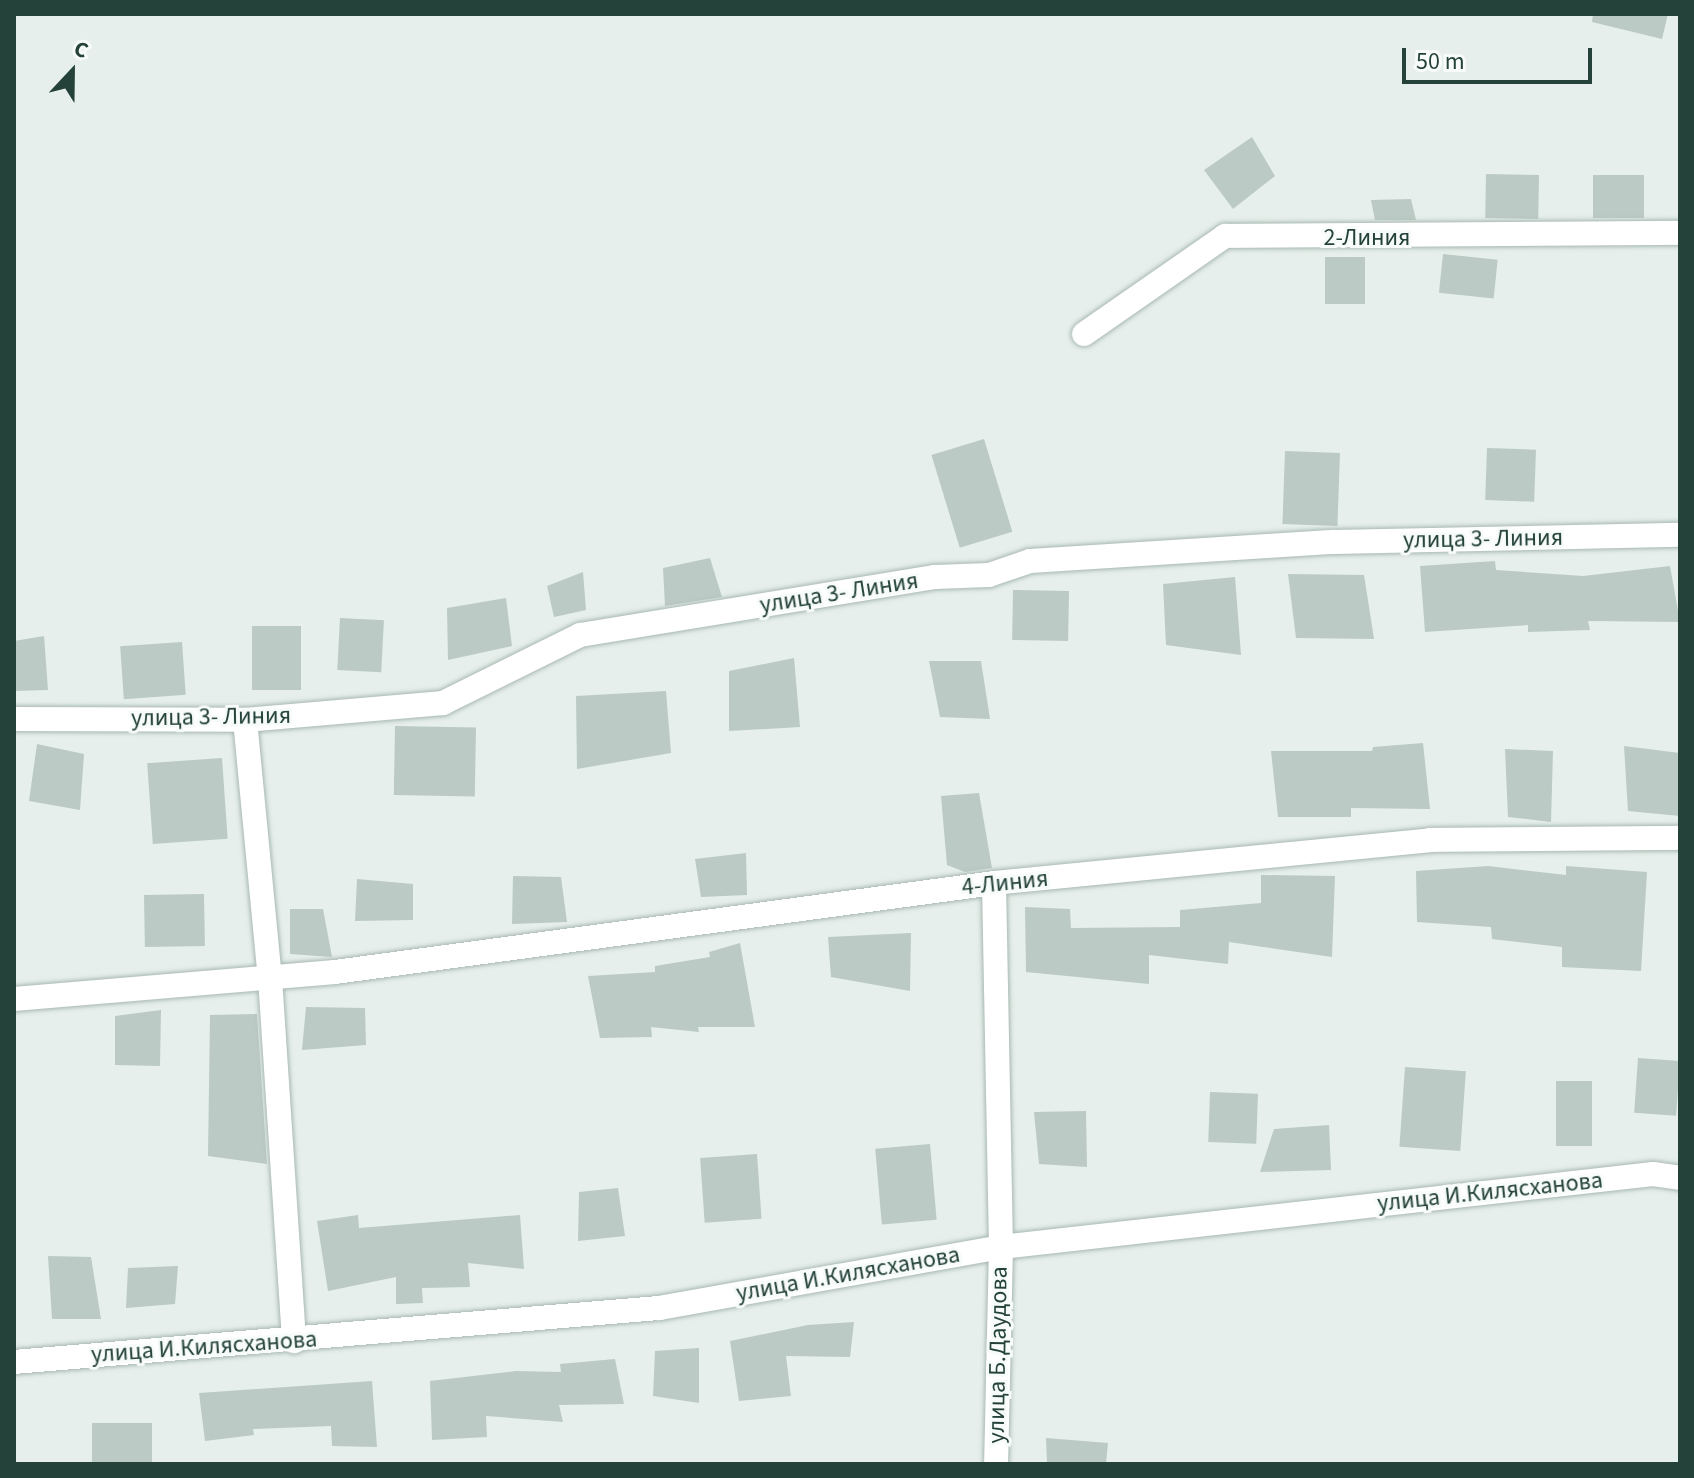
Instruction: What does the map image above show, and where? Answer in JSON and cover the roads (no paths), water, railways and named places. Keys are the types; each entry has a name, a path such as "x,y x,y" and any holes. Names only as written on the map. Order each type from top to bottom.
{"street":[{"name":"2-Линия","path":"1084,334 1225,236 1680,233"},
{"name":"улица 3- Линия","path":"14,719 245,720 443,703 580,635 935,577 989,575 1030,561 1334,542 1680,535"},
{"path":"245,720 270,978 294,1341"},
{"name":"4-Линия","path":"14,999 335,972 994,883 1430,840 1680,838"},
{"name":"улица Б.Даудова","path":"994,883 1001,1247 996,1464"},
{"name":"улица И.Килясханова","path":"14,1362 294,1341 659,1308 1001,1247 1653,1174 1680,1178"}]}
